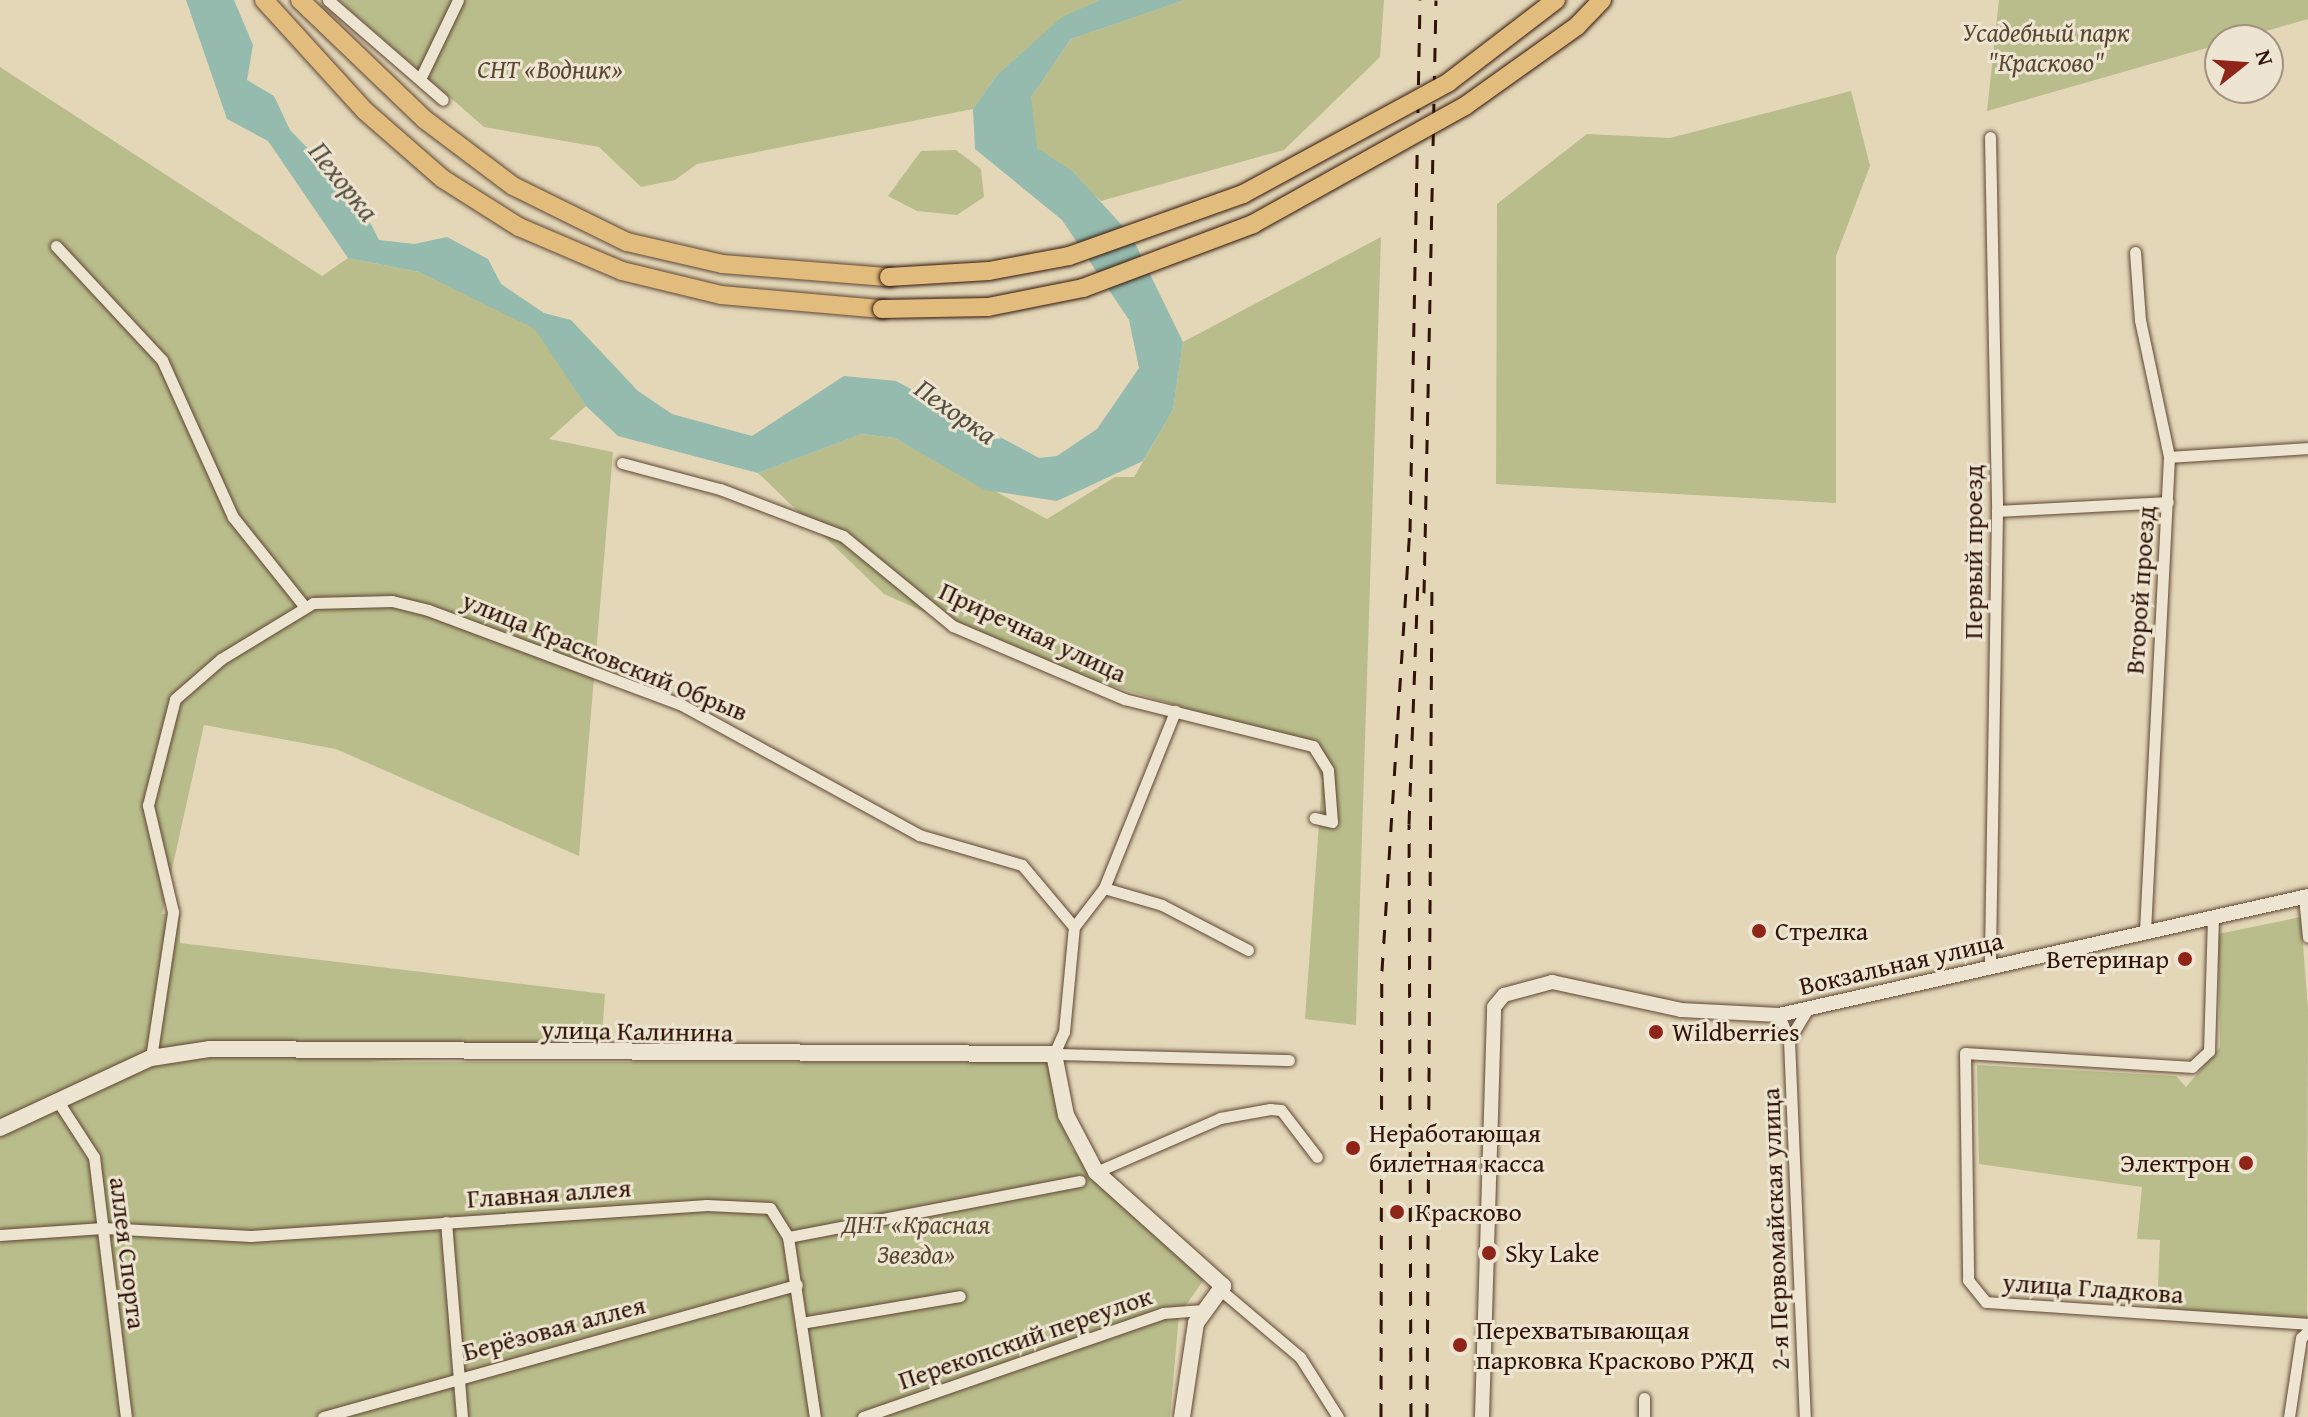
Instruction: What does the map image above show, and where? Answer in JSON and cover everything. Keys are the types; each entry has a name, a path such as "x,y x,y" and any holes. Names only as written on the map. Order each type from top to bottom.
{"main road":[{"path":"264,0 365,111 443,179 519,227 622,271 721,295 882,309 988,307 1083,288 1253,224 1465,106 1577,26 1602,0"},
{"path":"300,0 424,119 513,186 627,242 722,264 889,277 989,271 1069,256 1243,194 1449,82 1556,0"},
{"name":"улица Калинина","path":"0,1128 61,1106 151,1058 286,1047 1054,1054"},
{"path":"1054,1054 1077,1145 1096,1172 1215,1274 1223,1292 1203,1310 1190,1340 1182,1417"}],"street":[{"path":"328,0 421,77 443,100"},
{"path":"421,77 458,0"},
{"name":"Первый проезд","path":"1990,137 1997,511 1990,966"},
{"path":"56,246 162,360 233,517 304,606 198,677 170,713 148,805 173,912 151,1058"},
{"name":"Второй проезд","path":"2135,252 2140,320 2169,457 2145,933"},
{"path":"2169,457 2308,448"},
{"name":"Приречная улица","path":"622,463 720,489 843,536 953,626 1124,699 1313,746 1328,770 1332,822 1314,818"},
{"path":"1997,511 2168,502"},
{"name":"улица Красковский Обрыв","path":"304,606 392,601 682,705 919,835 1022,865 1074,927"},
{"path":"1054,1054 1064,1032 1074,927 1104,888 1175,711"},
{"path":"1104,888 1162,905 1248,950"},
{"path":"2306,896 2308,937"},
{"name":"Вокзальная улица","path":"1482,1417 1494,1007 1504,995 1552,982 1681,1010 1779,1015 2306,896"},
{"name":"улица Гладкова","path":"2213,917 2209,1051 2192,1067 1965,1053 1968,1280 1975,1294 1997,1303 2308,1324"},
{"path":"1789,1040 1808,1008"},
{"name":"2-я Первомайская улица","path":"1779,1015 1789,1040 1805,1417"},
{"name":"улица Калинина","path":"1054,1054 1289,1060"},
{"name":"аллея Спорта","path":"61,1106 87,1137 103,1228 126,1417"},
{"path":"1096,1172 1220,1118 1270,1109 1281,1110 1317,1157"},
{"path":"815,1417 788,1237 1080,1181"},
{"name":"Главная аллея","path":"0,1235 103,1228 251,1236 707,1205 770,1208 788,1237"},
{"path":"446,1222 455,1377 462,1417"},
{"name":"Берёзовая аллея","path":"323,1417 455,1377 797,1285"},
{"path":"1223,1292 1300,1357 1338,1417"},
{"path":"801,1323 960,1296"},
{"name":"Перекопский переулок","path":"863,1417 1163,1313 1203,1310"},
{"path":"2289,1417 2301,1338 2308,1331"},
{"path":"1644,1398 1644,1417"}],"green space":[{"name":"СНТ «Водник»","path":"338,0 1100,0 1062,18 997,75 973,109 697,164 675,180 641,187 599,147 484,127"},
{"path":"1185,0 1384,0 1380,57 1284,150 1101,201 1030,142 1031,97 1071,39"},
{"name":"Усадебный парк \"Красково\"","path":"1999,0 2308,0 2308,19 2284,26 2204,24 2204,49 1987,111"},
{"name":"ДНТ «Красная Звезда»","path":"0,67 322,276 348,258 419,272 536,329 586,406 549,439 613,452 579,856 336,749 204,725 162,914 180,913 180,943 605,994 601,1050 366,1062 1048,1062 1071,1148 1205,1278 1179,1315 1170,1417 0,1417"},
{"path":"1851,91 1870,166 1836,256 1836,503 1496,484 1497,204 1587,134 1670,138"},
{"path":"956,150 981,169 984,197 957,215 917,211 888,196 921,151"},
{"path":"1381,237 1356,1025 1305,1019 1322,781 1310,746 1044,665 884,594 758,473 862,434 895,438 1047,519 1115,477 1134,477 1173,410 1183,342"},
{"name":"Электрон","path":"2301,917 2308,1010 2307,1320 2157,1308 2160,1240 2137,1239 2142,1187 1979,1164 1977,1065 2176,1076 2186,1087 2220,1047 2218,934"}],"water":[{"path":"186,0 234,0 253,45 247,80 274,96 290,130 360,202 379,240 414,244 447,237 488,259 501,284 544,313 571,320 638,391 672,414 752,436 844,376 896,381 1039,458 1057,456 1097,429 1139,368 1129,320 1062,220 975,149 973,109 997,75 1062,17 1100,0 1185,0 1071,39 1031,97 1037,148 1073,172 1131,235 1183,342 1173,410 1143,461 1057,501 985,490 895,438 862,434 758,473 618,436 586,406 535,329 419,272 348,258 268,141 227,119"}],"railway":[{"path":"1381,1417 1382,971 1410,532 1420,0"},
{"path":"1424,593 1436,0"},
{"path":"1411,1417 1409,824 1418,580"},
{"path":"1427,1417 1432,580"}],"place":[{"name":"Стрелка","path":"1759,931"},
{"name":"Ветеринар","path":"2185,959"},
{"name":"Wildberries","path":"1656,1032"},
{"name":"Неработающая билетная касса","path":"1353,1148"},
{"name":"Электрон","path":"2246,1163"},
{"name":"Красково","path":"1397,1212"},
{"name":"Sky Lake","path":"1489,1253"},
{"name":"Перехватывающая парковка Красково РЖД","path":"1460,1345"}],"water label":[{"name":"Пехорка","path":"344,181"},
{"name":"Пехорка","path":"956,411"}]}
